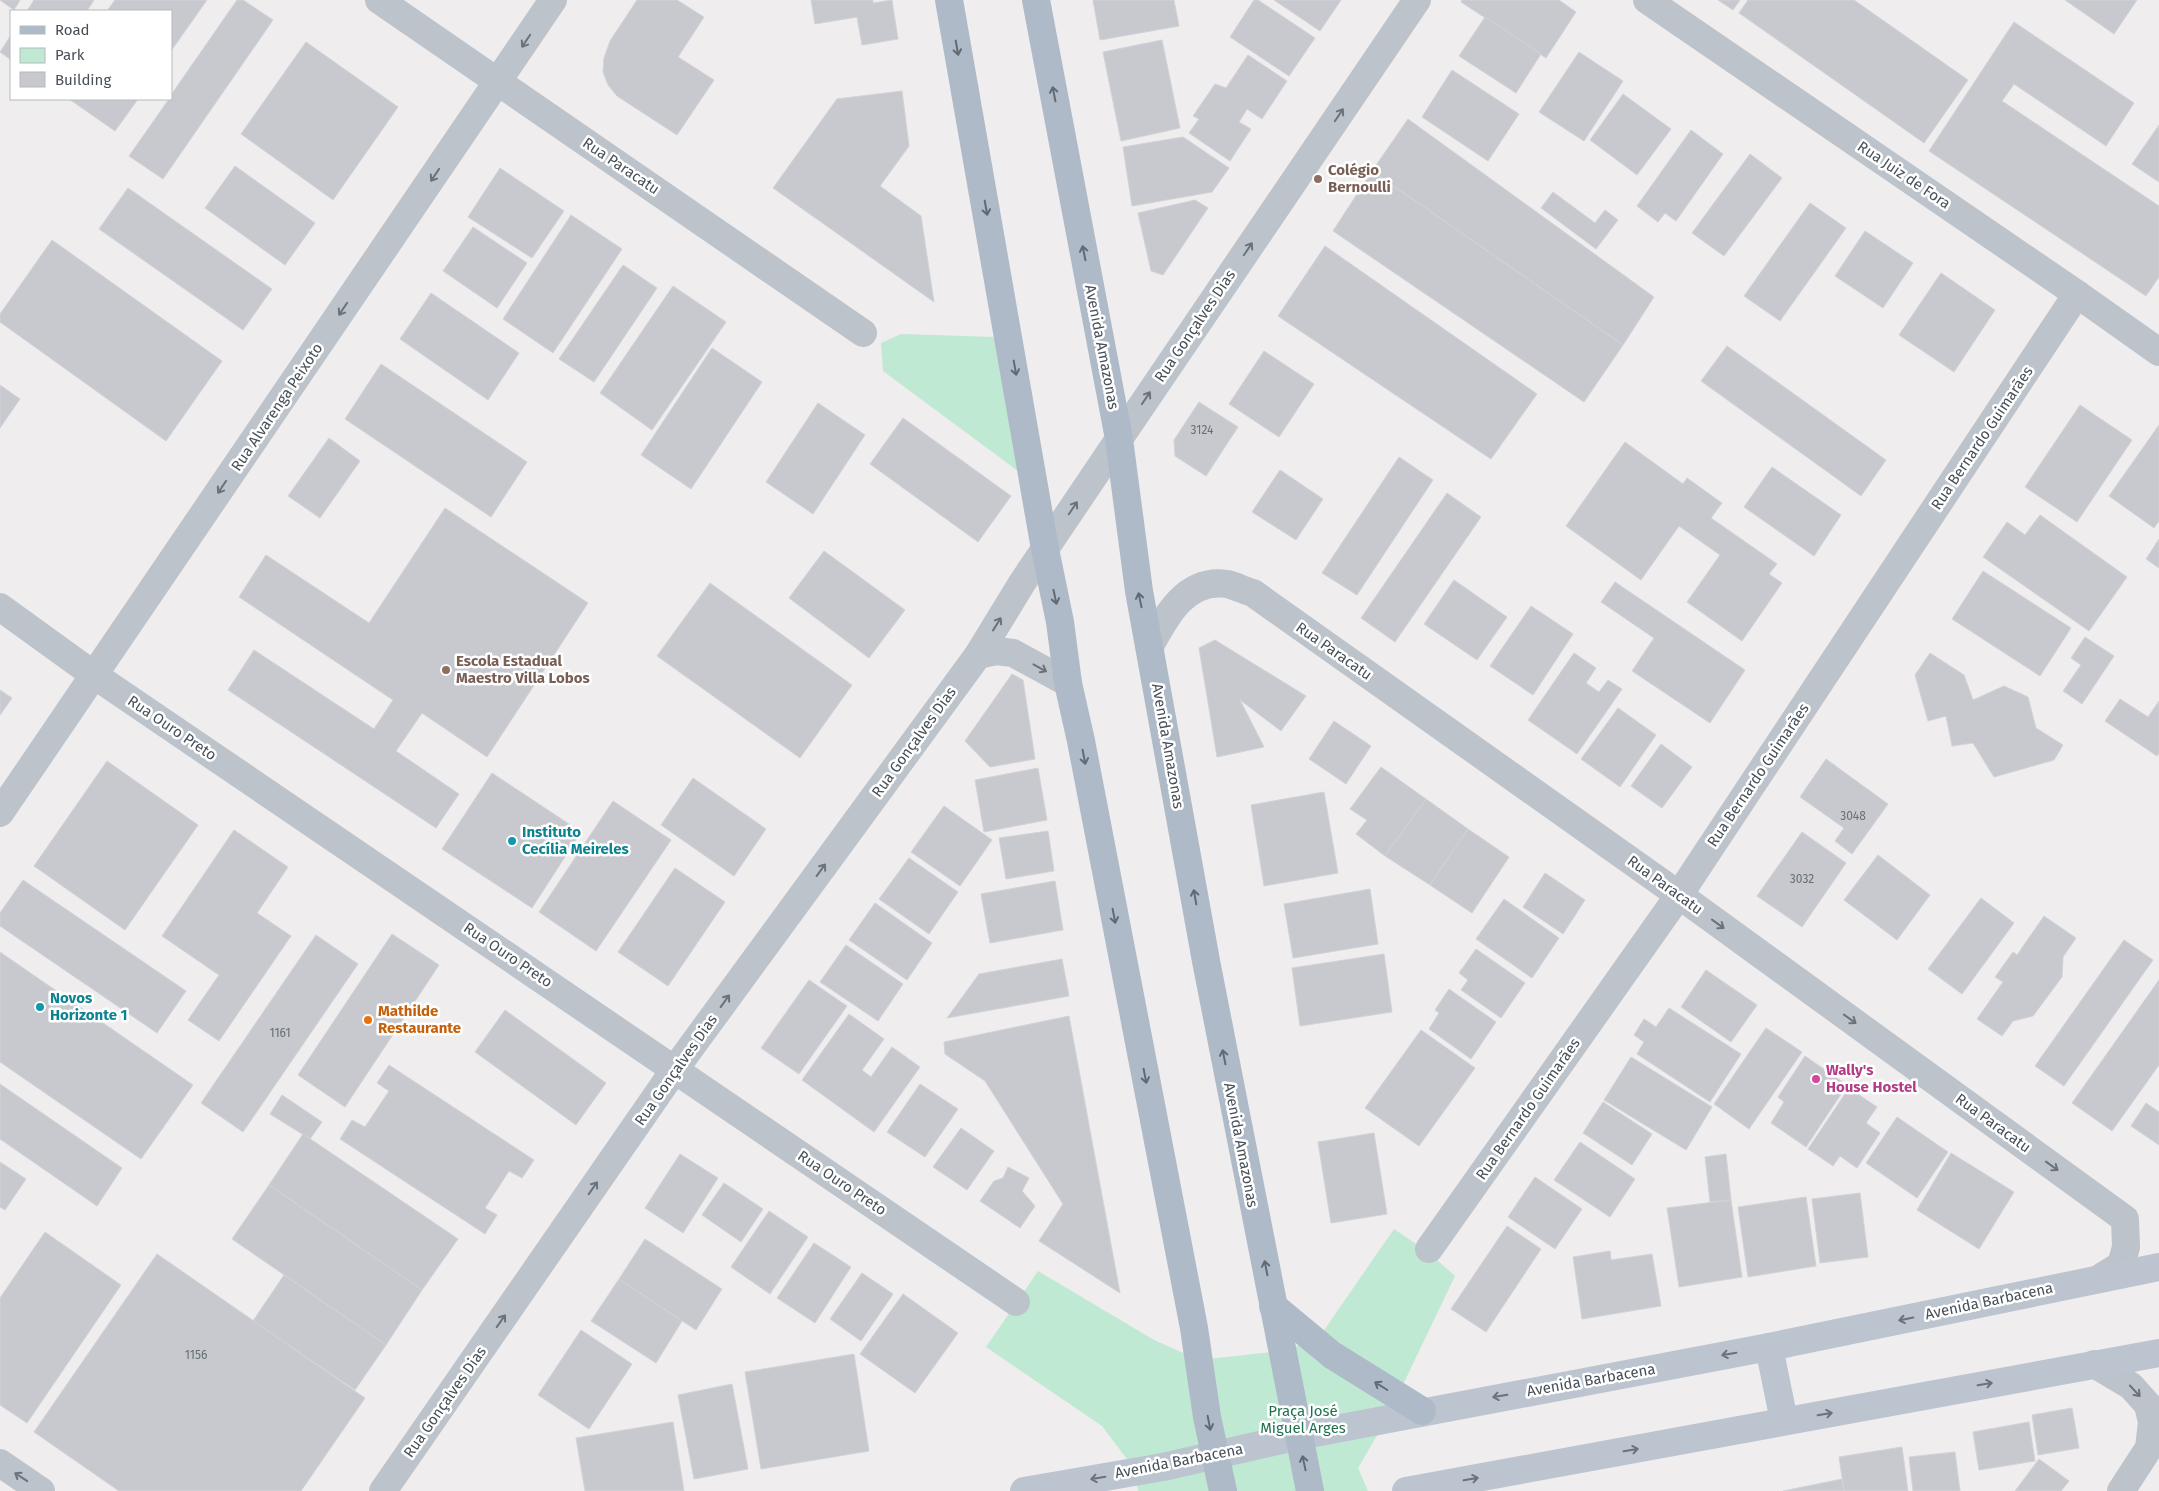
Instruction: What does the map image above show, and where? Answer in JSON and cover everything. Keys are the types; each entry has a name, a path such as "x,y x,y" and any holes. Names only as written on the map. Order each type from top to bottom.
{"main road":[{"path":"948,0 1045,549 1060,622 1068,683 1085,761 1194,1328 1215,1455 1223,1491"},
{"name":"Avenida Amazonas","path":"1036,0 1119,439 1136,574 1208,971 1273,1306 1295,1404 1310,1491"},
{"name":"Avenida Barbacena","path":"1024,1491 1163,1467 1299,1436 1769,1347 2159,1266"},
{"path":"1273,1306 1332,1355 1422,1412"},
{"path":"1769,1347 1784,1421"},
{"path":"1406,1491 2159,1353"}],"street":[{"name":"Rua Paracatu","path":"379,0 863,332"},
{"name":"Rua Alvarenga Peixoto","path":"0,814 553,0"},
{"name":"Rua Gonçalves Dias","path":"383,1491 675,1069 978,655 1045,549 1417,0"},
{"name":"Rua Juiz de Fora","path":"1647,0 2159,352"},
{"name":"Rua Bernardo Guimarães","path":"1429,1249 1679,895 2077,294"},
{"name":"Rua Paracatu","path":"1150,646 1167,614 1187,593 1208,584 1227,584 1253,593 1679,895 2125,1219 2126,1247 2121,1265 2100,1278"},
{"name":"Rua Ouro Preto","path":"0,607 94,674 1016,1302"},
{"path":"978,655 996,651 1013,653 1068,683"},
{"path":"2094,1364 2131,1386 2148,1405 2152,1422 2149,1448 2128,1481"},
{"path":"0,1463 41,1491"}],"green space":[{"path":"901,334 995,337 1018,471 883,371 881,343"},
{"name":"Praça José Miguel Arges","path":"1394,1229 1428,1252 1455,1276 1386,1420 1358,1468 1368,1491 1138,1491 1136,1471 1102,1426 986,1347 1038,1271 1154,1340 1199,1360 1281,1351 1318,1339"}],"building":[{"path":"0,0 20,0 14,10"},
{"path":"34,0 94,0 88,10 28,10"},
{"path":"115,0 207,0 172,50 172,10 108,10"},
{"path":"237,0 243,0 273,20 163,179 129,156 168,100 172,100 172,94"},
{"path":"637,0 677,0 704,17 678,57 714,80 677,135 617,96 608,85 603,72 604,58 610,41"},
{"path":"811,0 873,0 873,3 892,0 898,39 862,45 857,17 815,24"},
{"path":"1093,0 1174,0 1179,26 1100,40"},
{"path":"1254,0 1258,0 1315,38 1289,76 1230,37"},
{"path":"1274,0 1341,0 1320,31"},
{"path":"1462,0 1559,0 1576,12 1546,58 1461,2"},
{"path":"1718,0 1740,0 1733,10"},
{"path":"1748,0 1854,0 1968,80 1924,143 1739,13"},
{"path":"2065,0 2137,0 2114,34"},
{"path":"1485,17 1541,54 1516,93 1459,56"},
{"path":"2014,22 2134,103 2106,146 2014,84 2002,101 2159,206 2159,277 2146,296 1929,151"},
{"path":"10,37 10,59 0,52"},
{"path":"1162,40 1180,128 1121,141 1103,52"},
{"path":"306,42 398,107 333,200 241,134"},
{"path":"1579,52 1623,81 1584,141 1539,112"},
{"path":"1248,55 1287,81 1262,119 1247,109 1239,122 1251,129 1230,161 1189,133 1199,119 1193,116 1215,84 1226,88"},
{"path":"1452,70 1519,114 1488,161 1422,117"},
{"path":"902,91 909,146 880,186 921,216 934,302 773,188 837,99"},
{"path":"1623,94 1671,129 1637,175 1590,140"},
{"path":"70,100 137,100 115,131"},
{"path":"1408,119 1654,297 1623,345 1372,171"},
{"path":"2159,125 2159,182 2132,164"},
{"path":"1691,130 1723,154 1676,221 1665,213 1658,222 1637,206"},
{"path":"1183,137 1229,168 1212,192 1132,206 1123,147"},
{"path":"1750,154 1782,178 1724,256 1692,233"},
{"path":"235,166 315,223 285,265 205,208"},
{"path":"500,168 564,211 532,258 468,217"},
{"path":"1372,171 1623,345 1584,402 1333,231"},
{"path":"128,188 272,289 243,330 99,229"},
{"path":"1553,192 1595,223 1605,210 1618,220 1596,249 1541,208"},
{"path":"1195,200 1208,208 1163,275 1151,271 1138,213"},
{"path":"1810,203 1846,228 1780,321 1744,296"},
{"path":"571,215 622,249 553,353 503,319"},
{"path":"473,227 527,263 497,308 443,271"},
{"path":"1865,231 1913,263 1883,308 1835,276"},
{"path":"52,240 222,361 166,441 0,322 0,314"},
{"path":"1325,246 1537,394 1491,459 1278,316"},
{"path":"623,265 657,288 594,382 559,359"},
{"path":"1941,273 1995,310 1954,372 1899,335"},
{"path":"673,286 726,322 652,430 600,393"},
{"path":"431,293 519,353 488,400 400,339"},
{"path":"1727,346 1886,460 1861,496 1701,381"},
{"path":"712,348 762,382 691,489 641,455"},
{"path":"1264,351 1314,384 1279,437 1229,404"},
{"path":"381,364 527,462 491,517 345,419"},
{"path":"0,385 20,399 0,428"},
{"path":"1199,402 1238,427 1206,476 1175,456 1174,440"},
{"path":"818,403 865,435 813,514 766,482"},
{"path":"2080,405 2132,440 2077,522 2025,487"},
{"path":"903,418 1011,496 978,542 870,464"},
{"path":"2159,425 2159,521 2154,528 2109,496"},
{"path":"329,438 360,461 320,518 288,496"},
{"path":"1625,442 1683,484 1687,478 1722,503 1711,518 1777,564 1769,574 1782,583 1742,641 1687,602 1720,555 1679,526 1641,580 1566,526"},
{"path":"1399,457 1433,480 1357,595 1322,573"},
{"path":"1772,467 1841,515 1814,556 1744,507"},
{"path":"1280,470 1323,499 1296,540 1252,512"},
{"path":"1447,493 1481,517 1395,642 1361,618"},
{"name":"Escola Estadual Maestro Villa Lobos","path":"445,508 588,603 487,757 422,713 396,751 459,794 436,828 228,690 254,650 374,729 393,700 239,597 266,555 369,623"},
{"path":"2040,515 2127,577 2089,631 1983,557 2007,522 2025,535"},
{"path":"2159,539 2159,568 2146,559"},
{"path":"824,551 905,610 869,658 789,598"},
{"path":"1983,571 2071,628 2040,676 1952,619"},
{"path":"1454,580 1507,617 1477,660 1424,624"},
{"path":"1615,582 1745,670 1710,723 1632,671 1654,638 1601,602"},
{"path":"710,583 852,685 800,758 657,656"},
{"path":"1531,606 1573,634 1533,695 1490,666"},
{"path":"2085,637 2114,656 2082,704 2063,691 2081,665 2071,658"},
{"path":"1215,640 1306,696 1281,731 1240,700 1264,747 1217,757 1199,648"},
{"path":"1574,653 1596,668 1586,683 1599,692 1608,680 1622,689 1577,754 1528,720"},
{"path":"1930,653 1964,675 1973,700 2004,686 2028,697 2036,728 2063,745 2054,760 1994,777 1973,743 1952,746 1946,716 1928,721 1915,675"},
{"path":"1012,674 1023,680 1035,759 990,767 965,741"},
{"path":"0,690 12,698 0,715"},
{"path":"2120,699 2148,717 2159,701 2159,753 2157,756 2105,721"},
{"path":"1618,708 1656,735 1620,787 1581,759"},
{"path":"1334,721 1371,746 1346,784 1309,759"},
{"path":"1661,744 1692,767 1662,808 1631,786"},
{"path":"1826,759 1888,804 1852,854 1835,841 1844,828 1800,797"},
{"path":"107,761 198,825 125,930 34,866"},
{"path":"1381,767 1426,799 1385,856 1356,834 1367,820 1350,809"},
{"path":"1038,768 1047,820 984,832 975,780"},
{"name":"Instituto Cecília Meireles","path":"492,773 581,832 532,908 442,849"},
{"path":"693,778 766,829 734,876 661,825"},
{"path":"1324,792 1338,873 1264,886 1251,805"},
{"path":"1426,799 1468,829 1430,885 1385,856"},
{"path":"613,801 671,840 596,951 539,912"},
{"path":"944,806 992,840 960,886 911,852"},
{"path":"1468,829 1509,857 1472,913 1430,885"},
{"path":"234,830 288,867 257,913 291,936 219,1041 188,1020 219,975 162,936"},
{"path":"1048,831 1054,871 1006,879 999,838"},
{"path":"1802,832 1846,863 1802,927 1757,896"},
{"path":"1878,855 1930,895 1897,940 1844,900"},
{"path":"909,858 958,892 929,934 879,899"},
{"path":"675,868 725,902 668,986 618,952"},
{"path":"1545,873 1585,900 1563,934 1523,907"},
{"path":"23,880 186,991 157,1033 0,926 0,913"},
{"path":"1055,881 1063,930 990,943 981,894"},
{"path":"1370,889 1378,944 1293,958 1284,904"},
{"path":"1981,898 2014,923 1962,994 1928,969"},
{"path":"1504,899 1559,938 1532,978 1476,939"},
{"path":"875,903 932,943 907,980 849,940"},
{"path":"2044,916 2076,938 2063,957 2062,977 2033,1016 2013,1021 2002,1036 1977,1019 2003,982 1995,977 2013,952 2017,955"},
{"name":"Mathilde Restaurante","path":"392,934 439,965 345,1107 298,1075"},
{"path":"316,935 358,964 243,1132 201,1103"},
{"path":"2124,940 2153,960 2064,1086 2035,1066"},
{"path":"846,945 903,984 878,1021 820,982"},
{"path":"1476,949 1525,983 1501,1018 1461,990 1468,980 1459,973"},
{"name":"Novos Horizonte 1","path":"0,952 193,1085 141,1159 0,1062"},
{"path":"1384,954 1392,1012 1300,1026 1292,968"},
{"path":"1062,959 1069,996 947,1018 979,974"},
{"path":"1706,970 1757,1005 1731,1042 1681,1007"},
{"path":"809,980 847,1006 799,1074 761,1048"},
{"path":"2159,980 2159,1065 2112,1131 2072,1103"},
{"path":"1449,989 1496,1022 1471,1059 1429,1029 1439,1013 1435,1010"},
{"path":"1669,1008 1741,1054 1710,1102 1637,1054 1644,1042 1634,1035 1644,1019 1656,1027"},
{"path":"505,1010 606,1083 576,1125 475,1052"},
{"path":"849,1014 884,1039 862,1070 871,1077 892,1047 920,1067 874,1132 802,1080"},
{"path":"1069,1016 1120,1293 1039,1241 1063,1204 985,1081 945,1054 944,1042"},
{"path":"1766,1028 1802,1052 1749,1129 1714,1104"},
{"path":"1421,1030 1475,1068 1419,1146 1365,1108"},
{"path":"1805,1056 1847,1085 1806,1147 1771,1123 1784,1102 1778,1097"},
{"path":"1631,1057 1712,1107 1686,1150 1604,1100"},
{"path":"389,1065 534,1160 522,1178 509,1171 485,1208 497,1215 485,1234 340,1139 352,1120 365,1127 389,1091 377,1083"},
{"path":"0,1084 122,1168 97,1206 0,1139"},
{"path":"920,1084 958,1109 925,1157 887,1132"},
{"path":"1849,1088 1877,1107 1866,1123 1880,1133 1857,1168 1840,1156 1833,1166 1808,1149"},
{"path":"282,1095 322,1122 310,1139 270,1114"},
{"path":"1603,1102 1652,1134 1632,1165 1583,1133"},
{"path":"2146,1103 2159,1112 2159,1145 2131,1126"},
{"path":"1897,1117 1948,1152 1917,1198 1866,1163"},
{"path":"961,1128 994,1151 967,1190 933,1167"},
{"path":"1374,1133 1387,1214 1331,1223 1318,1142"},
{"path":"303,1134 458,1239 422,1290 269,1185"},
{"path":"1580,1142 1635,1179 1610,1217 1554,1180"},
{"path":"1951,1153 2014,1192 1979,1249 1917,1210"},
{"path":"680,1154 718,1178 683,1233 645,1208"},
{"path":"1726,1154 1731,1200 1710,1202 1705,1157"},
{"path":"0,1162 26,1179 5,1210 0,1207"},
{"path":"1008,1167 1029,1178 1022,1191 1035,1206 1020,1228 980,1201 994,1181 1003,1178"},
{"path":"1535,1177 1582,1209 1555,1249 1508,1217"},
{"path":"724,1183 763,1209 741,1242 702,1215"},
{"path":"269,1185 422,1290 386,1345 232,1239"},
{"path":"1860,1193 1868,1257 1820,1263 1812,1199"},
{"path":"1806,1197 1816,1266 1748,1277 1738,1207"},
{"path":"1731,1200 1742,1277 1679,1287 1667,1208"},
{"path":"769,1211 808,1237 770,1294 731,1267"},
{"path":"1507,1226 1541,1249 1486,1332 1451,1309"},
{"path":"45,1232 121,1285 27,1423 0,1405 0,1298"},
{"path":"645,1239 722,1289 696,1330 619,1279"},
{"path":"814,1243 851,1267 815,1323 777,1298"},
{"path":"1610,1251 1611,1260 1652,1254 1661,1306 1582,1319 1573,1257"},
{"path":"157,1254 365,1398 301,1491 119,1491 34,1432"},
{"path":"862,1273 893,1294 861,1341 830,1319"},
{"path":"284,1275 386,1345 355,1390 253,1321"},
{"path":"619,1279 682,1321 656,1363 591,1321"},
{"path":"903,1294 958,1333 915,1393 860,1354"},
{"path":"581,1330 632,1364 589,1429 538,1395"},
{"path":"854,1354 869,1451 761,1469 745,1372"},
{"path":"732,1384 748,1469 694,1479 678,1395"},
{"path":"2072,1408 2079,1448 2038,1455 2032,1415"},
{"path":"673,1422 684,1491 585,1491 576,1438"},
{"path":"2029,1422 2035,1461 1979,1470 1973,1432"},
{"path":"1902,1447 1908,1491 1844,1491 1839,1457"},
{"path":"1955,1452 1960,1491 1913,1491 1909,1457"},
{"path":"2039,1459 2069,1481 2061,1491 2015,1491"},
{"path":"1842,1479 1844,1491 1783,1491"}],"place":[{"name":"Colégio Bernoulli","path":"1318,179"},
{"name":"Escola Estadual Maestro Villa Lobos","path":"446,670"},
{"name":"Instituto Cecília Meireles","path":"512,841"},
{"name":"Novos Horizonte 1","path":"40,1007"},
{"name":"Mathilde Restaurante","path":"368,1020"},
{"name":"Wally's House Hostel","path":"1816,1079"}]}
